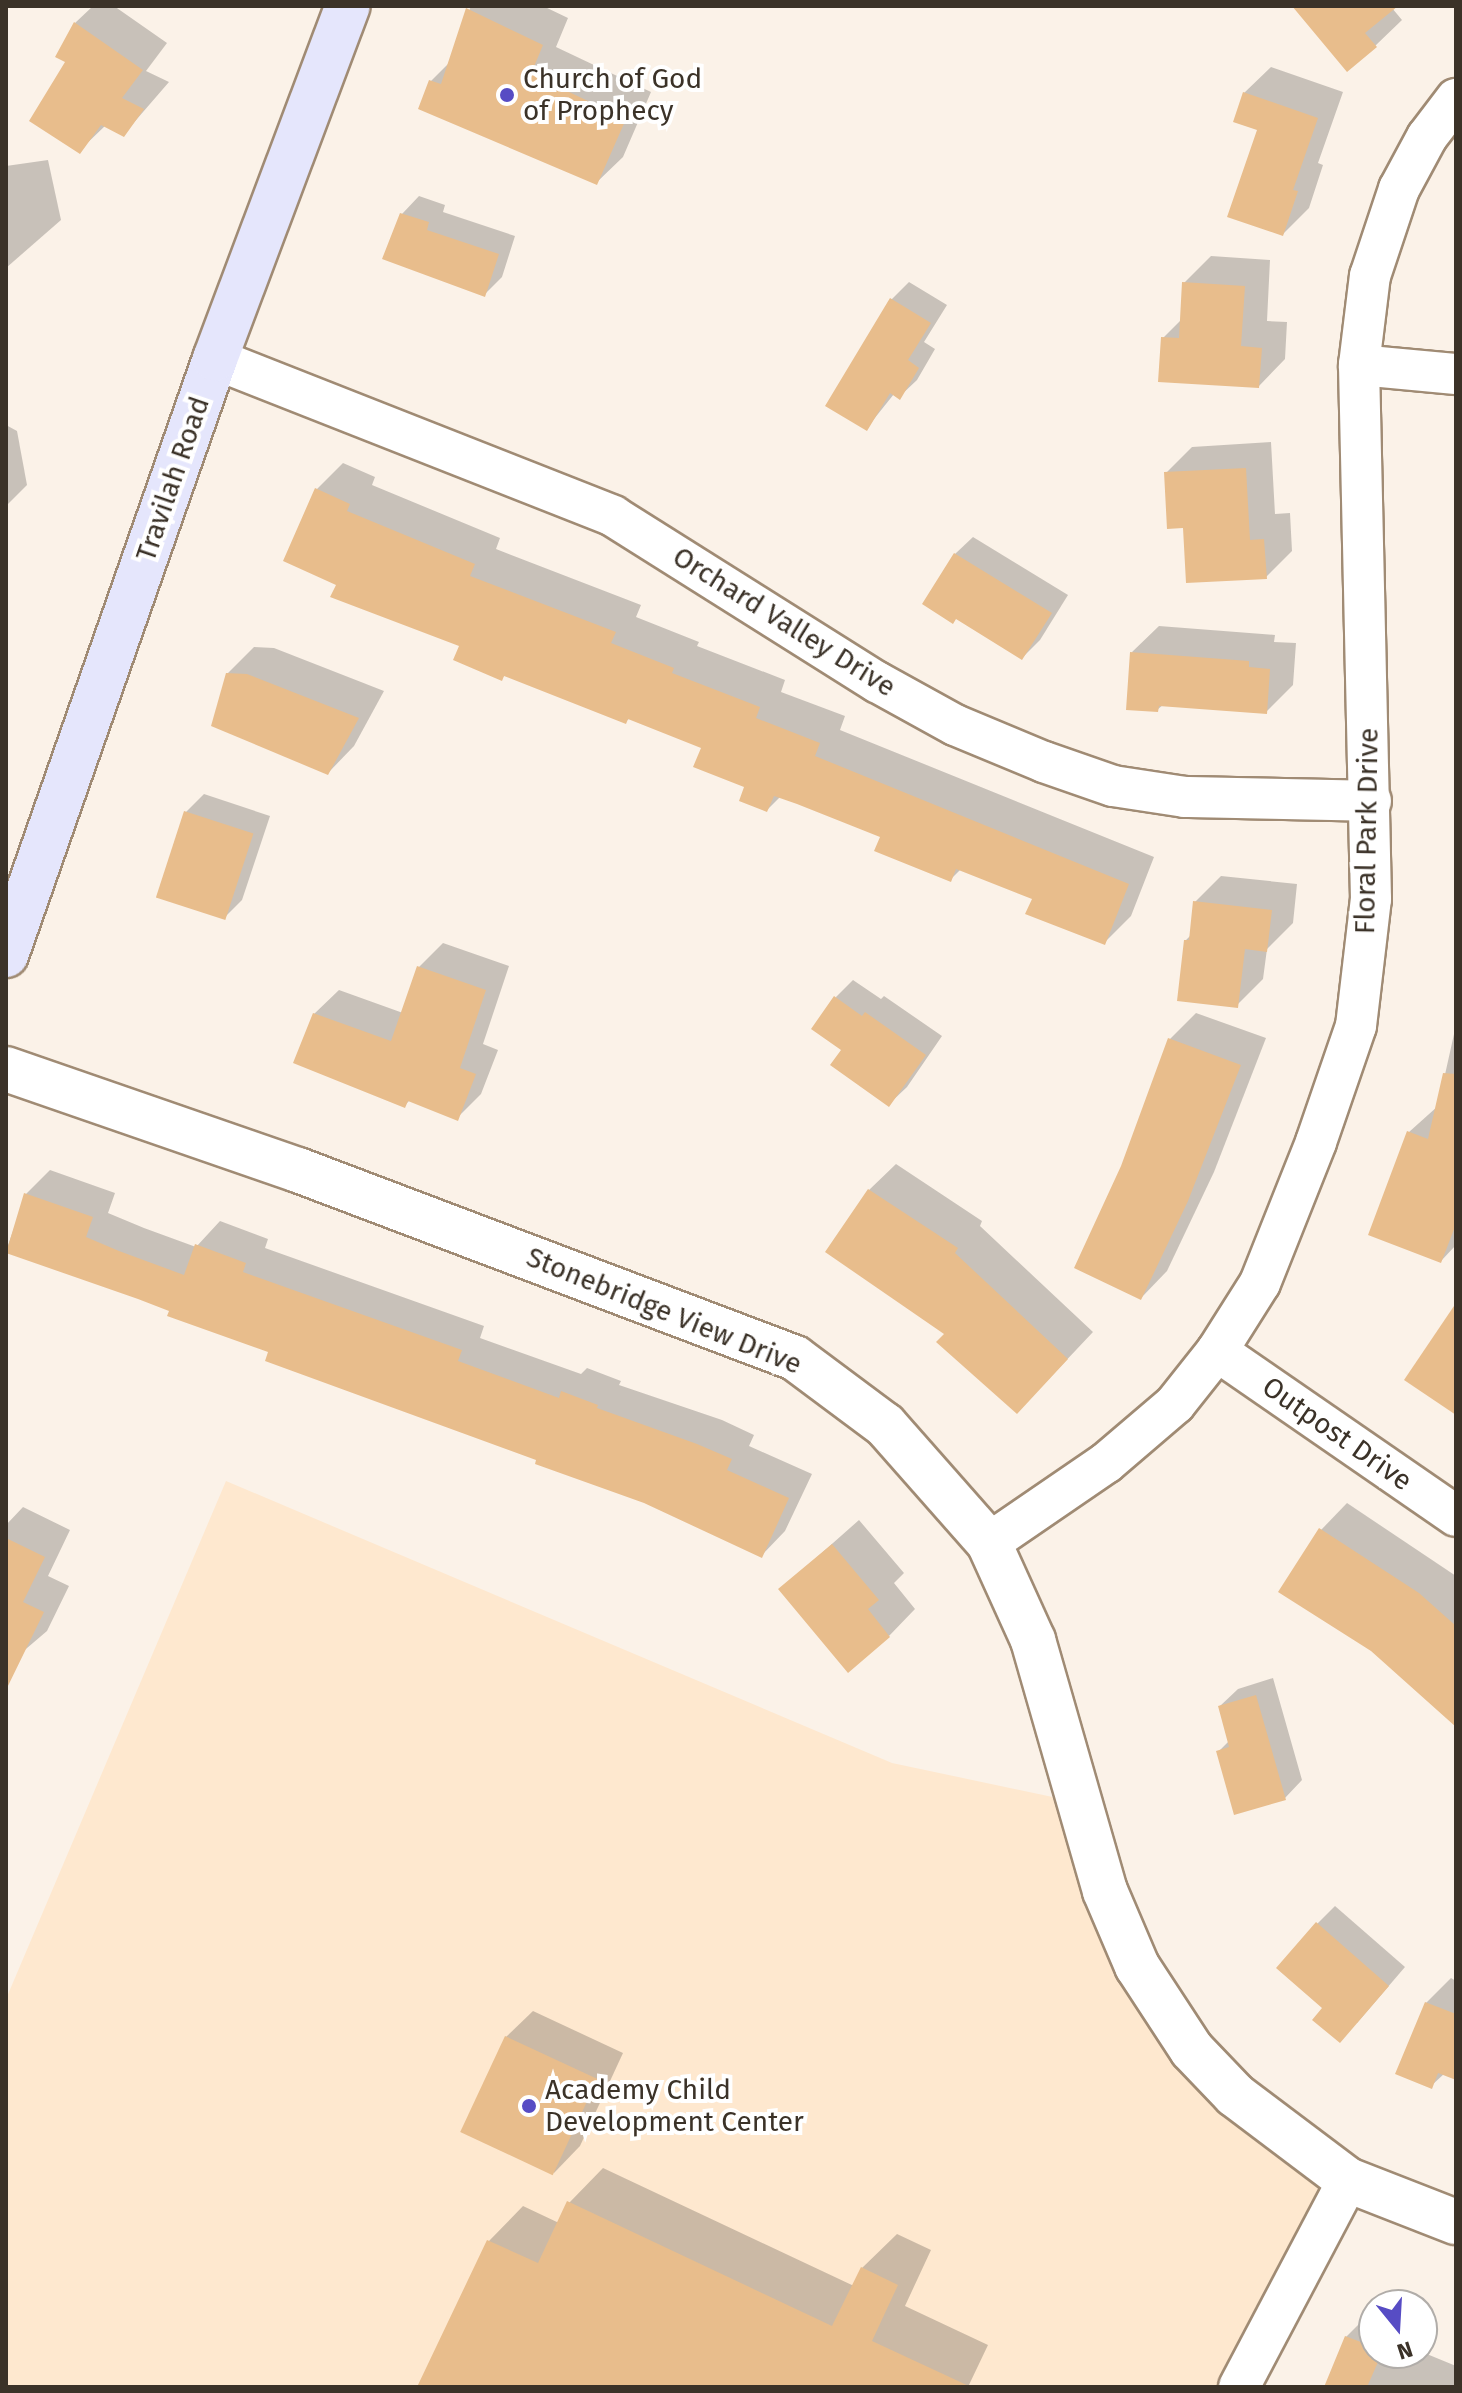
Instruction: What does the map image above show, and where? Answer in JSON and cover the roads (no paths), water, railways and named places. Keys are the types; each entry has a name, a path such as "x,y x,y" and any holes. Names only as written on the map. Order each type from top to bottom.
{"main road":[{"name":"Travilah Road","path":"6,955 215,359 348,6"}],"street":[{"name":"Floral Park Drive","path":"989,1543 1106,1463 1175,1404 1217,1351 1260,1283 1316,1142 1356,1026 1371,899 1359,365 1370,276 1399,189 1427,137 1456,99"},
{"name":"Orchard Valley Drive","path":"215,359 613,516 877,682 955,725 1044,762 1113,786 1185,797 1371,801"},
{"path":"1359,365 1456,374"},
{"name":"Stonebridge View Drive","path":"6,1069 298,1170 795,1358 885,1425 989,1543 1033,1640 1105,1891 1137,1966 1192,2050 1235,2095 1348,2180 1456,2222"},
{"name":"Outpost Drive","path":"1217,1351 1456,1516"},
{"path":"1239,2387 1348,2180"}],"place":[{"name":"Church of God of Prophecy","path":"507,95"},
{"name":"Academy Child Development Center","path":"529,2106"}]}
